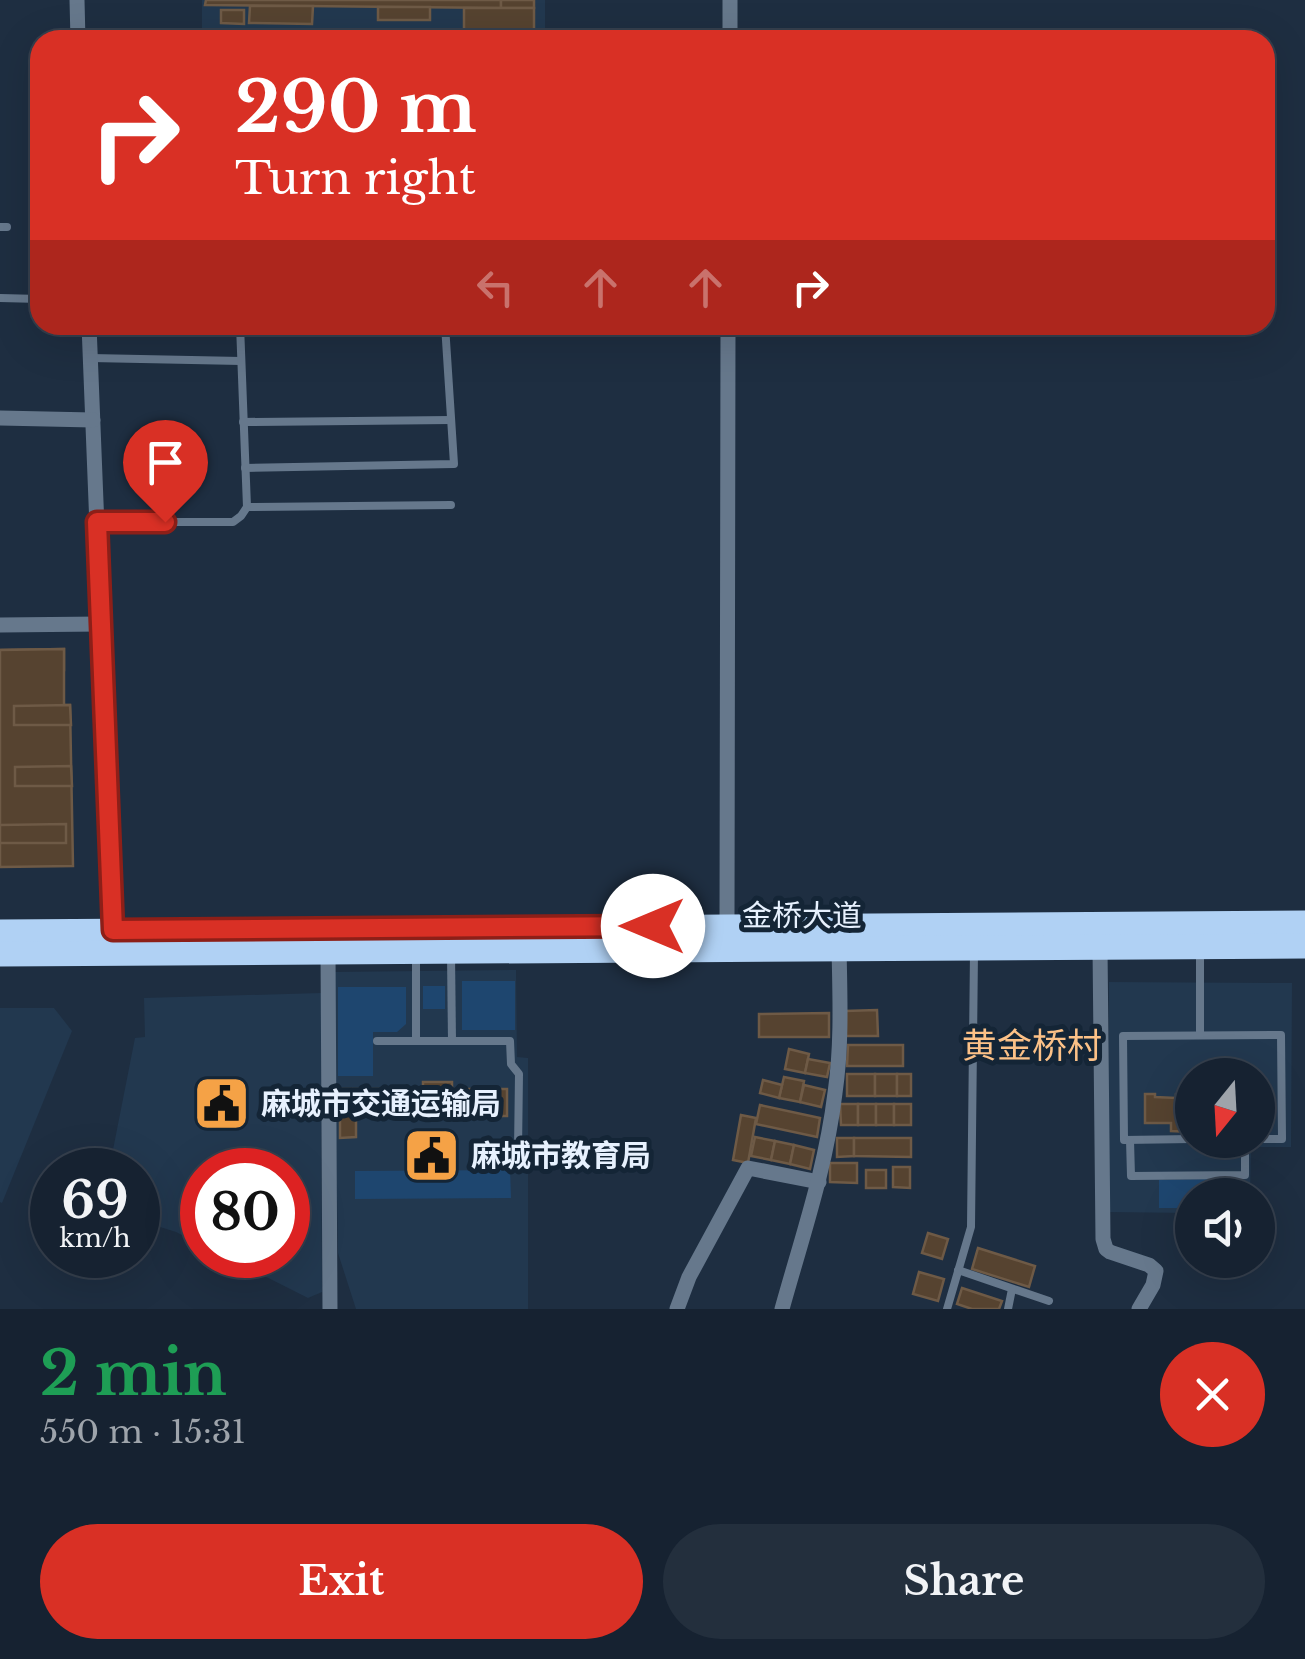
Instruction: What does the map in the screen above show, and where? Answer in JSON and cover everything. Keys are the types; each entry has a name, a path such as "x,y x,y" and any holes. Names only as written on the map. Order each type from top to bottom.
{"highway":[{"name":"金桥大道","path":"0,932 1305,923"},
{"name":"金桥大道","path":"0,954 1305,946"}],"street":[{"path":"77,0 78,30"},
{"path":"730,0 730,30"},
{"path":"89,335 113,930"},
{"path":"727,926 728,335"},
{"path":"0,418 93,420"},
{"path":"0,625 101,624"},
{"path":"1100,946 1104,1239 1110,1252 1148,1264 1156,1271 1139,1309"},
{"path":"782,1309 819,1182 830,1128 838,1065 839,948"},
{"path":"328,951 330,1309"},
{"path":"677,1309 689,1278 748,1168 819,1182"}],"lane":[{"path":"0,298 30,298"},
{"path":"97,522 233,522 248,508 240,335"},
{"path":"245,468 454,464 446,335"},
{"path":"91,358 241,361"},
{"path":"243,422 451,420"},
{"path":"248,508 451,505"},
{"path":"1200,946 1200,1036"},
{"path":"947,1309 971,1227 974,947"},
{"path":"416,950 416,1041"},
{"path":"451,950 452,1041"},
{"path":"1175,1140 1124,1140 1124,1036 1281,1035 1282,1139 1275,1139"},
{"path":"377,1041 510,1041 510,1064 519,1074 518,1150"},
{"path":"1130,1140 1131,1176 1246,1175 1246,1158"},
{"path":"958,1270 1050,1301"},
{"path":"1008,1309 1012,1288"}],"shaded area":[{"path":"202,0 545,0 545,30 202,30"},
{"name":"麻城市教育局","path":"516,970 517,1057 528,1058 528,1309 356,1309 338,1253 333,972"},
{"path":"462,981 515,981 515,1030 462,1030"},
{"path":"1109,982 1292,983 1291,1147 1275,1147 1275,1058 1175,1058 1175,1158 1251,1158 1250,1178 1175,1178 1175,1213 1107,1212"},
{"path":"423,986 445,986 445,1009 423,1009"},
{"path":"338,987 406,987 406,1024 397,1032 373,1032 373,1076 338,1076"},
{"name":"麻城市交通运输局","path":"321,993 322,1292 308,1298 268,1278 310,1278 310,1148 180,1148 180,1234 160,1227 160,1148 113,1148 135,1038 145,1037 144,998"},
{"path":"0,1008 54,1008 72,1031 2,1203 0,1202"},
{"path":"510,1170 511,1198 355,1199 355,1171"},
{"path":"1159,1180 1175,1180 1175,1208 1159,1208"}],"building":[{"path":"206,0 501,0 501,8 205,5"},
{"path":"501,0 534,0 534,8 501,8"},
{"path":"250,6 313,6 312,24 249,23"},
{"path":"378,7 430,7 430,20 378,20"},
{"path":"464,8 534,8 534,30 464,30"},
{"path":"221,10 244,10 244,24 221,23"},
{"path":"64,649 64,670 0,670 0,650"},
{"path":"64,649 64,705 70,705 73,866 0,867 0,650"},
{"path":"70,705 71,725 14,725 14,706"},
{"path":"71,766 72,786 15,786 15,767"},
{"path":"66,824 66,843 0,843 0,825"},
{"path":"877,1010 878,1036 846,1036 845,1011"},
{"path":"829,1013 829,1037 759,1037 759,1014"},
{"path":"848,1045 903,1045 903,1066 847,1066"},
{"path":"789,1049 809,1054 805,1073 785,1069"},
{"path":"808,1059 830,1063 827,1077 805,1073"},
{"path":"847,1074 875,1074 875,1096 847,1096"},
{"path":"875,1074 897,1074 897,1096 875,1096"},
{"path":"897,1074 911,1074 911,1096 897,1096"},
{"path":"784,1077 804,1081 800,1102 779,1098"},
{"path":"763,1080 782,1085 779,1098 760,1093"},
{"path":"423,1082 452,1082 452,1089 507,1089 507,1116 356,1116 356,1137 340,1138 340,1089 423,1089"},
{"path":"804,1085 825,1090 821,1107 800,1102"},
{"path":"1145,1094 1175,1098 1175,1131 1171,1131 1171,1123 1145,1123"},
{"path":"840,1104 858,1104 858,1125 841,1125"},
{"path":"858,1104 876,1104 876,1125 858,1125"},
{"path":"876,1104 894,1104 894,1125 876,1125"},
{"path":"894,1104 911,1104 911,1125 894,1125"},
{"path":"760,1105 820,1118 817,1137 756,1124"},
{"path":"741,1115 756,1118 748,1163 733,1160"},
{"path":"755,1137 775,1141 771,1160 751,1156"},
{"path":"837,1138 854,1138 854,1156 837,1157"},
{"path":"854,1138 911,1138 911,1157 854,1156"},
{"path":"775,1141 794,1145 790,1164 771,1160"},
{"path":"794,1145 814,1150 810,1169 790,1164"},
{"path":"830,1163 857,1163 857,1183 830,1182"},
{"path":"893,1167 910,1167 910,1188 893,1187"},
{"path":"866,1170 886,1170 886,1188 866,1188"},
{"path":"928,1233 948,1239 942,1259 922,1253"},
{"path":"978,1248 1035,1266 1029,1287 972,1269"},
{"path":"919,1272 944,1279 938,1301 913,1294"},
{"path":"962,1288 1002,1301 999,1309 972,1309 957,1304"}],"place":[{"name":"麻城市交通运输局","path":"222,1104"},
{"name":"麻城市教育局","path":"432,1156"}],"district":[{"name":"黄金桥村","path":"1032,1046"}],"route":[{"path":"165,522 97,522 113,930 653,926"}]}
